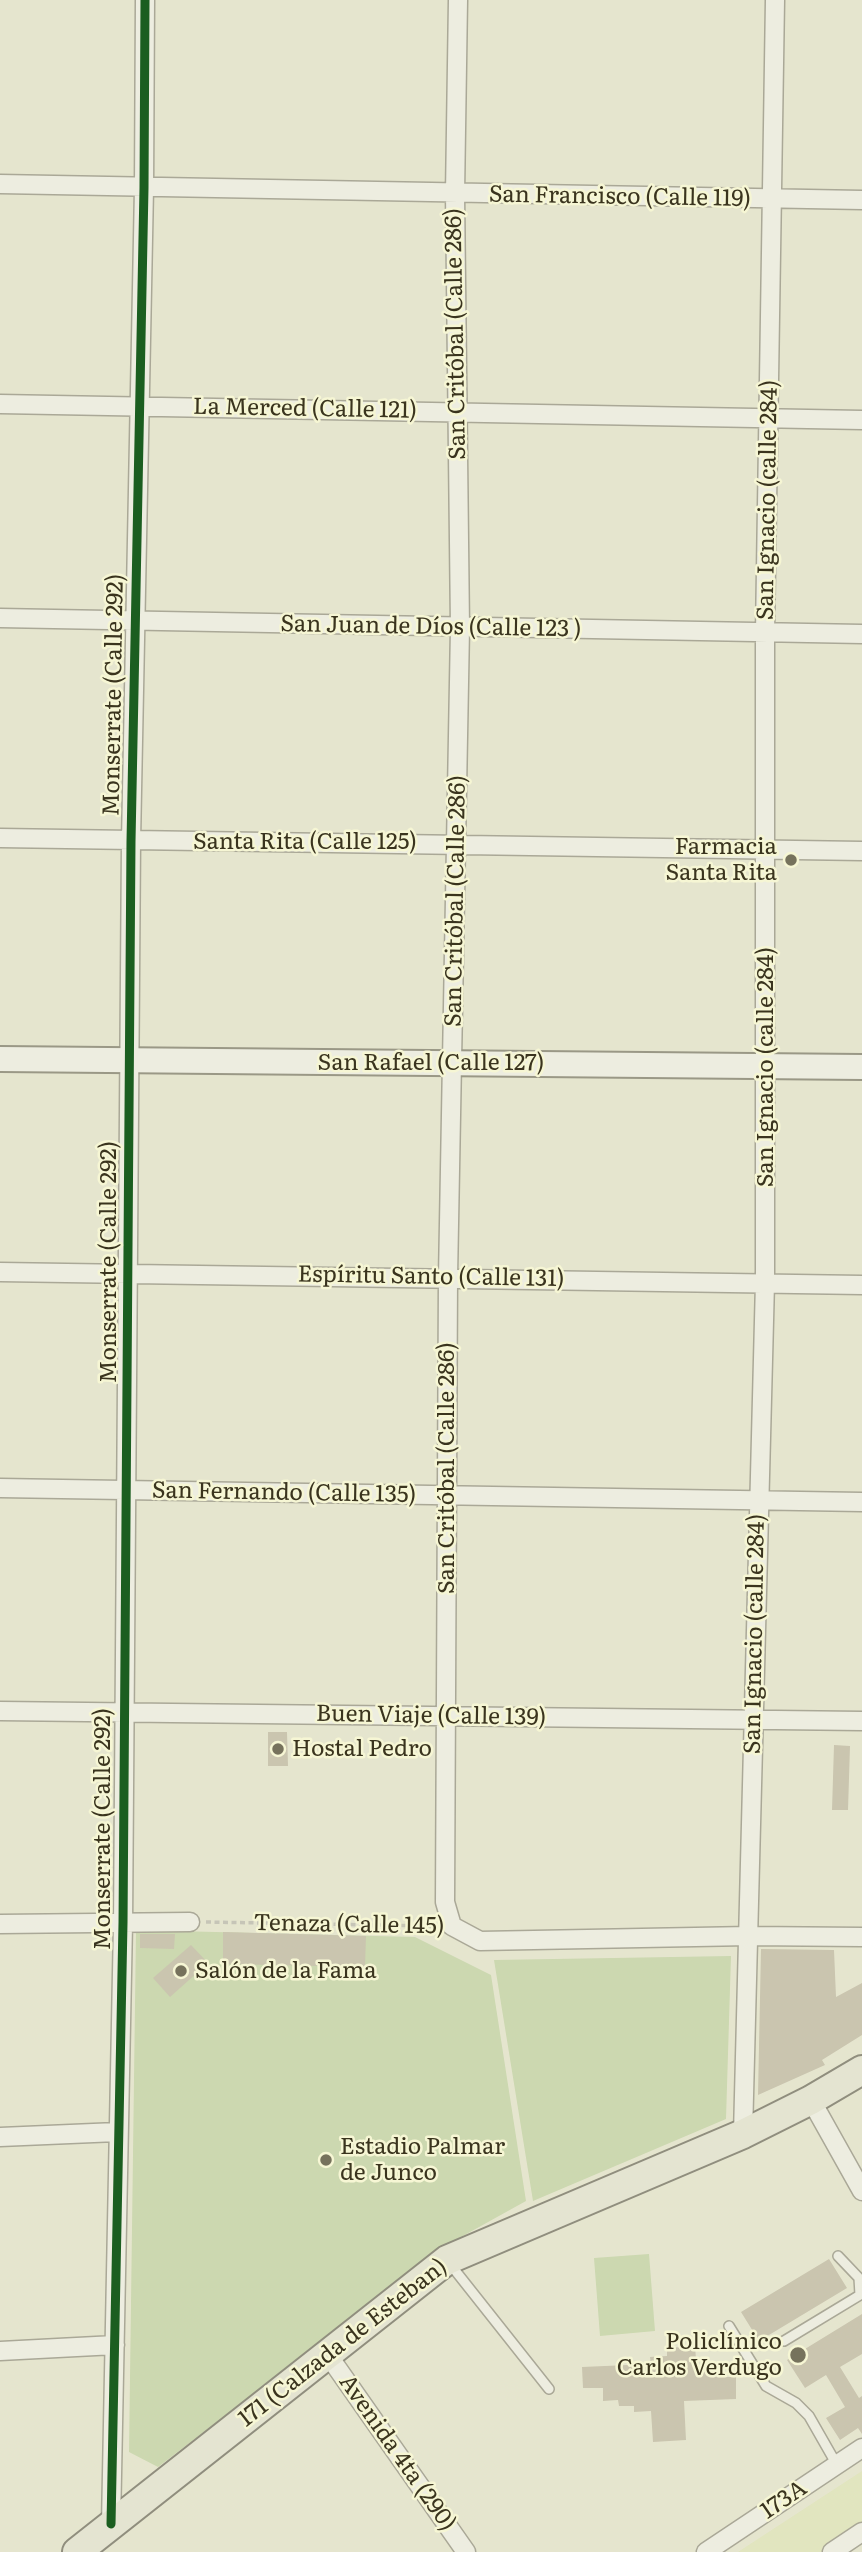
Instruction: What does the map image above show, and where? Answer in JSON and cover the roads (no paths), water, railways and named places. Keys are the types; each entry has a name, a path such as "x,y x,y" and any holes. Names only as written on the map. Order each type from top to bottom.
{"main road":[{"name":"171 (Calzada de Esteban)","path":"85,2550 111,2524 447,2260 743,2134 811,2100 862,2070"}],"street":[{"name":"Monserrate (Calle 292)","path":"111,2524 123,1923 131,841 144,188 145,0"},
{"name":"San Critóbal (Calle 286)","path":"453,1926 445,1902 448,1277 460,628 455,194 458,0"},
{"name":"San Ignacio (calle 284)","path":"743,2134 765,1282 765,632 774,200 775,0"},
{"name":"San Francisco (Calle 119)","path":"0,184 862,200"},
{"name":"La Merced (Calle 121)","path":"0,404 862,420"},
{"name":"San Juan de Díos (Calle 123 )","path":"0,618 862,634"},
{"name":"Santa Rita (Calle 125)","path":"0,838 862,851"},
{"name":"San Rafael (Calle 127)","path":"0,1059 862,1068"},
{"name":"Espíritu Santo (Calle 131)","path":"0,1272 862,1285"},
{"name":"San Fernando (Calle 135)","path":"0,1488 862,1502"},
{"name":"Buen Viaje (Calle 139)","path":"0,1711 862,1721"},
{"path":"0,1924 190,1922"},
{"name":"Tenaza (Calle 145)","path":"453,1926 480,1941 749,1936 862,1937"},
{"path":"811,2100 862,2192"},
{"path":"0,2137 117,2132"},
{"path":"0,2351 115,2345"},
{"name":"Avenida 4ta (290)","path":"328,2355 466,2552"},
{"name":"173A","path":"706,2552 862,2448"},
{"path":"832,2552 862,2532"}],"lane":[{"path":"784,2341 860,2295 861,2277 838,2256"},
{"path":"447,2260 549,2389"},
{"path":"729,2326 766,2386 796,2403 809,2416 836,2465"}],"place":[{"name":"Farmacia Santa Rita","path":"791,860"},
{"name":"Hostal Pedro","path":"278,1749"},
{"name":"Salón de la Fama","path":"181,1971"},
{"name":"Estadio Palmar de Junco","path":"326,2160"},
{"name":"Policlínico Carlos Verdugo","path":"798,2355"}]}
